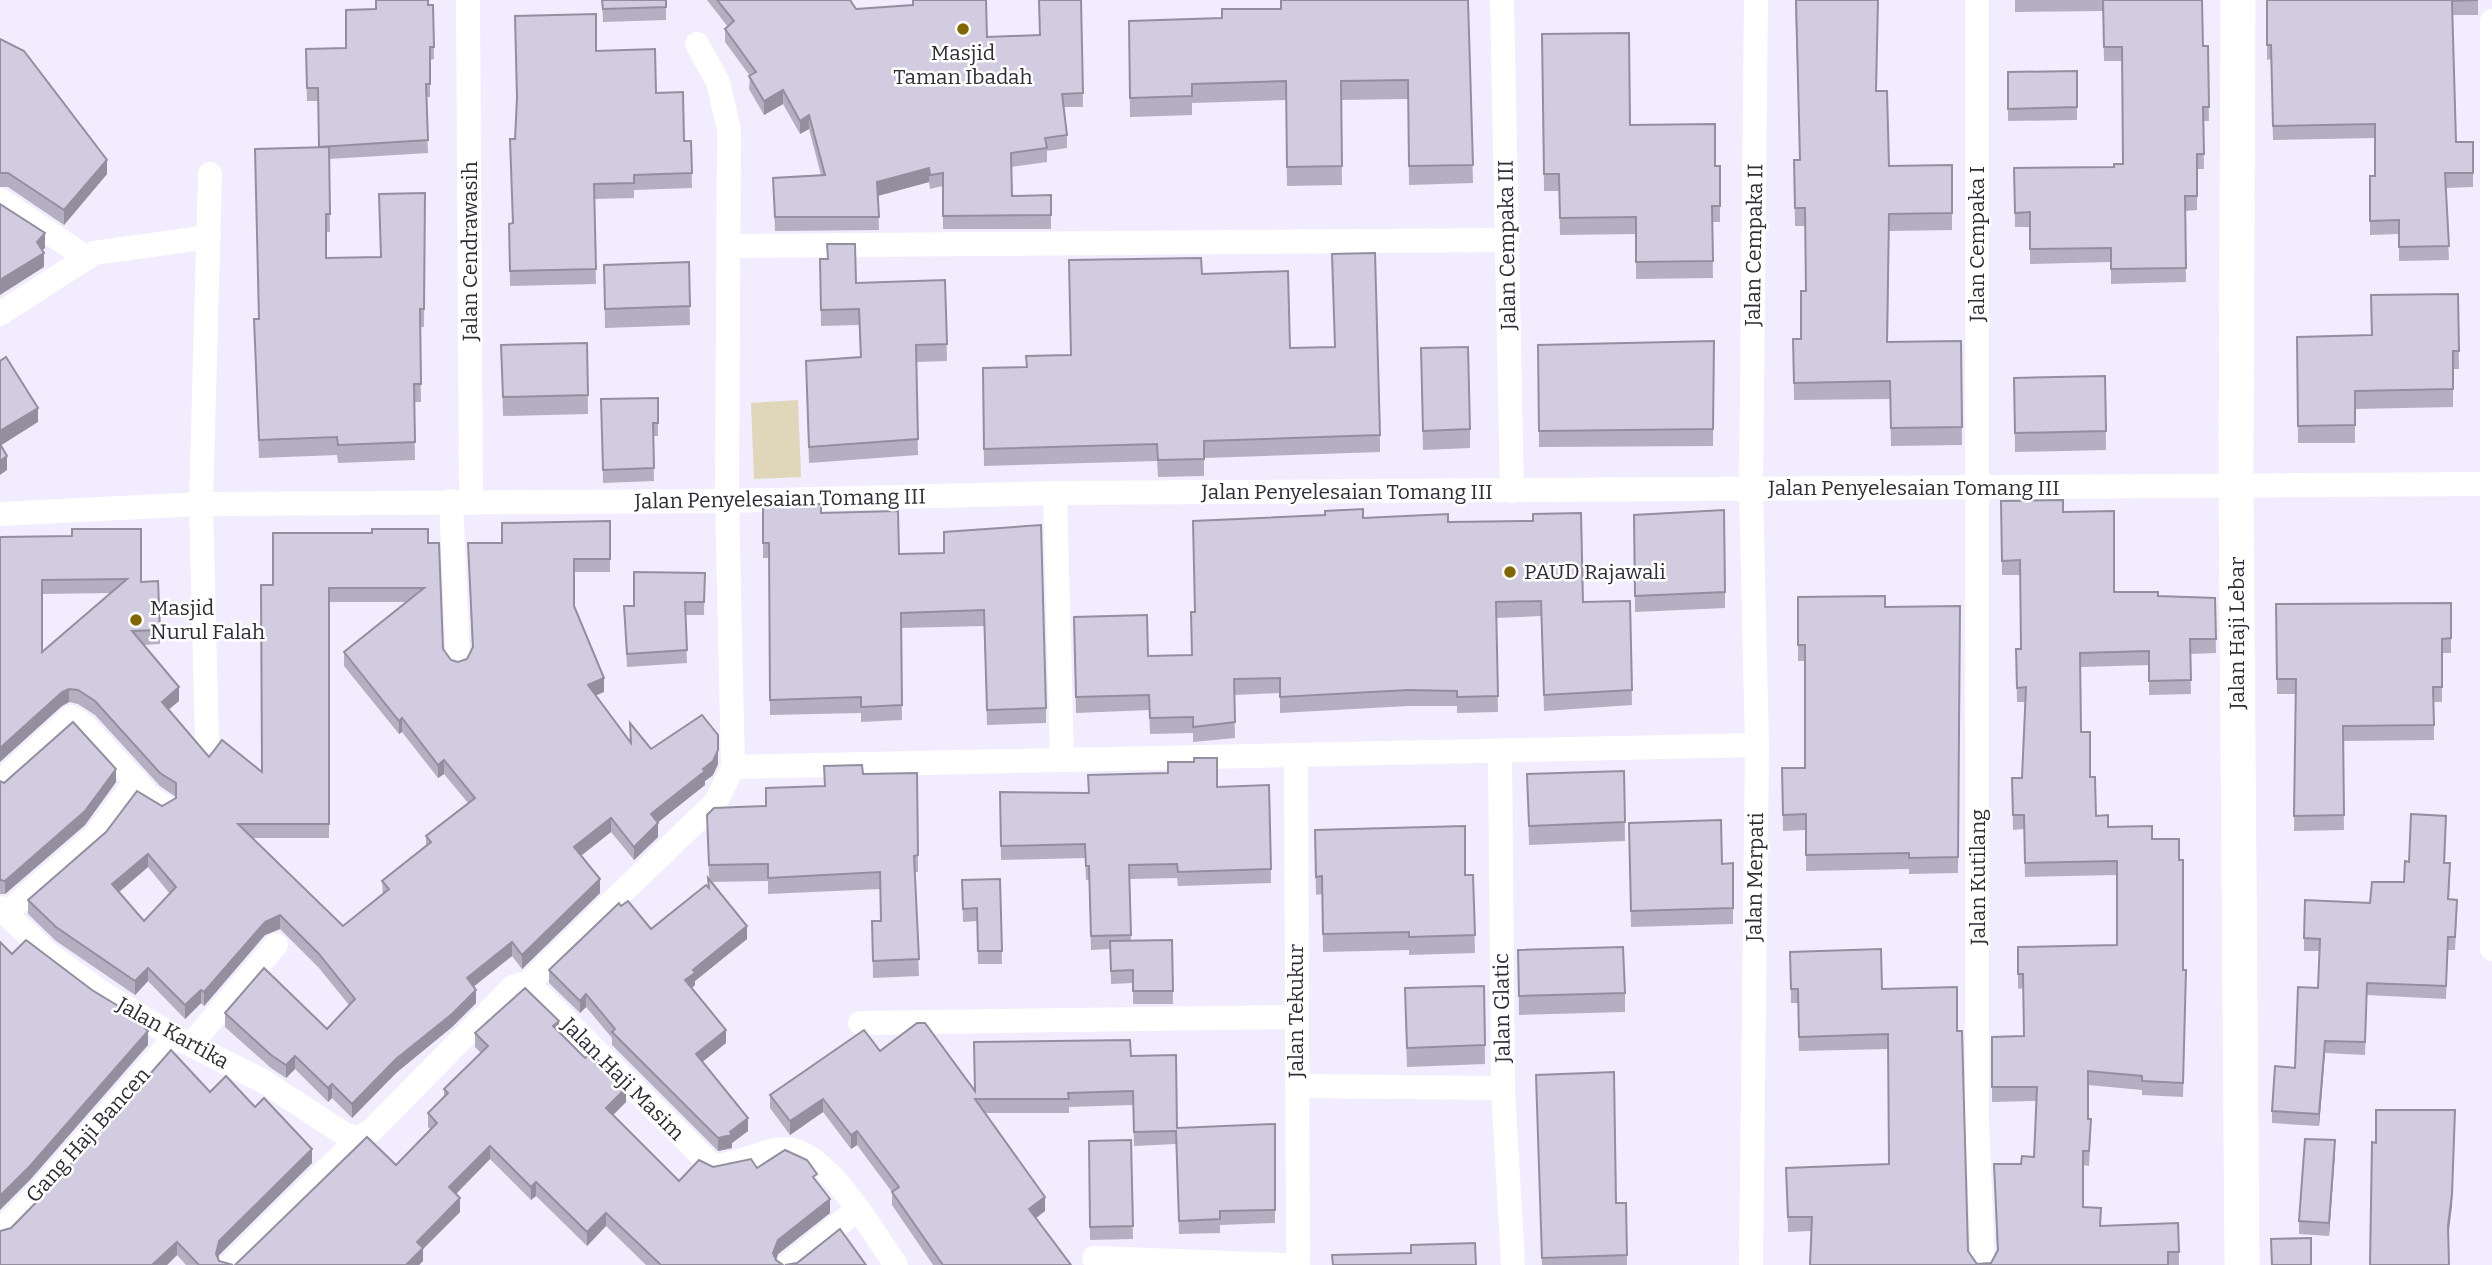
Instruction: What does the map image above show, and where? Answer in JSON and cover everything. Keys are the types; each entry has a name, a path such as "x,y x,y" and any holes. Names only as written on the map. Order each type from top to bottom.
{"street":[{"name":"Jalan Cendrawasih","path":"458,661 468,0"},
{"name":"Jalan Cempaka III","path":"1502,0 1512,491"},
{"name":"Jalan Cempaka II","path":"1751,489 1756,0"},
{"name":"Jalan Cempaka I","path":"1977,0 1977,488"},
{"name":"Jalan Haji Lebar","path":"2238,0 2236,486 2242,1265"},
{"path":"2492,21 2492,948"},
{"path":"230,1265 359,1138 372,1130 513,987 527,984 716,802 733,767 727,501 729,131 718,82 697,44"},
{"path":"207,741 201,504 210,174"},
{"path":"0,200 87,258"},
{"path":"0,314 87,258 109,250 209,237"},
{"path":"730,246 1507,240"},
{"name":"Jalan Penyelesaian Tomang III","path":"0,514 201,504 727,501 1055,493 2491,484"},
{"name":"Jalan Kutilang","path":"1977,488 1977,1119 1983,1265"},
{"name":"Jalan Merpati","path":"1751,489 1757,745 1751,1265"},
{"path":"1055,493 1062,758"},
{"path":"0,782 71,717 84,724 151,798 163,805"},
{"path":"733,767 1757,745"},
{"name":"Jalan Glatic","path":"1500,752 1503,1088 1513,1265"},
{"name":"Jalan Tekukur","path":"1296,757 1298,1265"},
{"path":"3,911 96,835 136,782"},
{"name":"Jalan Kartika","path":"3,911 68,969 183,1041 263,1081 346,1135 359,1138"},
{"name":"Gang Haji Bancen","path":"0,1231 276,945"},
{"name":"Jalan Haji Masim","path":"527,984 712,1166 732,1166 785,1149 806,1153 824,1169 857,1210 896,1265"},
{"path":"860,1023 1296,1017"},
{"path":"1297,1086 1503,1088"},
{"path":"788,1265 857,1210"},
{"path":"1094,1258 1286,1265"}],"shaded area":[{"path":"798,400 801,477 754,479 751,403"}],"building":[{"path":"376,0 428,0 428,5 433,5 434,47 430,47 430,84 426,84 428,140 319,147 318,88 307,88 306,49 346,48 346,10 376,9"},
{"path":"602,0 666,0 666,7 603,9"},
{"path":"717,0 850,0 856,9 913,5 913,0 986,0 987,37 1040,35 1039,0 1081,0 1083,93 1062,94 1067,135 1045,138 1047,148 1011,153 1012,196 1051,195 1051,215 943,216 943,173 930,175 929,168 877,182 879,217 775,217 773,178 825,175 809,115 800,121 783,90 764,101 749,76 756,72 725,29 734,21"},
{"path":"1281,0 1468,0 1473,165 1409,166 1408,80 1341,81 1342,166 1287,167 1286,81 1192,84 1192,96 1130,98 1129,21 1222,18 1222,9 1281,9"},
{"path":"1796,0 1878,0 1876,91 1887,91 1889,166 1952,165 1952,213 1889,214 1887,342 1961,341 1962,427 1891,428 1890,381 1794,383 1793,339 1801,339 1801,291 1806,291 1805,208 1795,208 1794,160 1800,160"},
{"path":"2103,0 2202,0 2203,46 2208,46 2209,107 2203,107 2204,154 2197,154 2197,196 2185,196 2186,268 2111,269 2111,248 2030,249 2030,212 2015,213 2014,168 2114,167 2114,164 2123,164 2122,47 2104,47"},
{"path":"2267,0 2478,0 2452,1 2456,142 2473,142 2473,173 2445,173 2449,246 2399,247 2399,220 2370,221 2370,176 2375,176 2375,124 2273,126 2271,45 2267,45"},
{"path":"596,14 596,51 655,49 656,93 683,92 684,141 691,141 692,173 634,175 634,183 594,184 596,269 510,271 509,224 513,223 510,139 515,139 517,98 515,16"},
{"path":"1629,33 1630,125 1715,124 1715,166 1720,166 1720,206 1712,206 1713,261 1636,262 1636,217 1560,218 1559,174 1544,174 1542,34"},
{"path":"0,39 24,51 107,160 64,210 8,173 0,173"},
{"path":"2077,71 2077,107 2008,109 2008,72"},
{"path":"329,147 330,214 326,214 326,258 381,257 379,194 425,193 424,309 420,309 421,384 414,384 415,442 338,445 337,437 259,440 254,319 259,319 255,149"},
{"path":"0,204 45,233 37,242 44,253 0,280"},
{"path":"827,244 855,244 856,283 945,280 947,344 916,345 918,439 809,447 806,361 861,357 859,309 821,310 820,259 828,259"},
{"path":"1375,253 1380,435 1204,441 1204,459 1158,460 1157,444 984,449 983,368 1027,367 1026,356 1071,355 1069,260 1201,258 1202,274 1288,271 1290,348 1335,347 1332,254"},
{"path":"689,262 690,306 605,309 604,265"},
{"path":"2458,294 2459,351 2453,351 2453,389 2355,391 2355,425 2298,426 2297,337 2372,335 2371,295"},
{"path":"1714,341 1713,429 1539,431 1538,345"},
{"path":"587,343 588,395 503,397 501,345"},
{"path":"1468,347 1470,429 1423,431 1421,348"},
{"path":"6,357 38,408 0,431 0,361"},
{"path":"2105,376 2106,431 2015,433 2014,378"},
{"path":"658,398 658,423 653,423 654,468 603,470 601,399"},
{"path":"0,444 7,456 0,461"},
{"path":"797,499 797,505 821,504 821,513 898,511 899,554 944,553 944,532 1041,525 1046,708 987,710 984,610 901,613 902,705 861,707 861,697 770,700 769,543 763,543 763,500"},
{"path":"2063,500 2063,512 2114,511 2114,592 2158,592 2158,596 2215,598 2216,639 2190,639 2191,680 2149,681 2149,651 2080,653 2081,732 2090,732 2090,777 2095,777 2096,816 2108,815 2108,827 2152,826 2152,839 2179,839 2179,860 2183,860 2183,970 2186,970 2183,1083 2142,1081 2142,1076 2088,1071 2088,1119 2091,1119 2089,1151 2083,1151 2083,1207 2101,1208 2100,1226 2178,1223 2179,1252 2168,1252 2168,1265 1810,1265 1812,1217 1788,1217 1786,1168 1889,1164 1888,1034 1799,1037 1798,989 1791,989 1790,952 1881,949 1882,989 1957,987 1957,1031 1962,1031 1968,1251 1977,1264 1991,1263 1998,1250 1994,1164 2021,1164 2022,1156 2034,1157 2037,1087 1992,1087 1992,1037 2024,1036 2023,974 2018,974 2018,947 2117,945 2117,861 2025,863 2024,815 2013,815 2012,778 2022,778 2026,687 2017,688 2016,649 2021,649 2020,560 2002,561 2001,501"},
{"path":"1363,509 1363,518 1448,514 1448,522 1533,521 1533,514 1581,513 1583,602 1630,601 1632,690 1544,695 1541,601 1496,602 1498,696 1457,697 1457,691 1408,690 1280,697 1280,678 1234,679 1235,722 1193,727 1193,717 1150,718 1149,695 1076,697 1074,617 1147,615 1148,656 1192,655 1191,612 1195,612 1193,521 1325,515 1325,511"},
{"path":"1724,510 1725,592 1635,596 1634,515"},
{"path":"610,521 610,559 574,559 574,606 604,678 588,685 631,743 630,723 651,749 702,715 718,735 718,750 713,761 703,769 705,771 651,814 658,823 634,847 611,818 574,847 600,879 522,955 512,942 467,978 476,990 452,1014 396,1059 352,1104 332,1084 328,1088 295,1056 286,1065 271,1055 225,1013 264,968 327,1029 355,999 319,954 280,915 265,922 204,992 201,990 185,1005 148,968 135,981 56,927 28,900 106,832 137,791 162,806 176,798 176,783 160,773 95,701 78,690 69,689 62,692 0,748 0,537 72,536 72,529 141,529 141,582 158,581 160,630 132,631 179,687 162,702 209,757 222,740 262,772 261,585 273,585 273,533 372,533 372,529 428,529 428,543 439,543 443,649 451,660 458,662 467,659 473,647 468,543 502,543 502,523","holes":["127,579 42,652 42,580","329,588 424,588 344,652 399,721 402,718 438,765 444,760 475,798 426,836 431,842 382,881 389,889 343,926 238,824 329,824","148,854 176,887 144,921 112,884"]},
{"path":"634,572 705,573 704,602 685,602 687,650 627,654 624,606 634,606"},
{"path":"1885,596 1885,607 1960,606 1958,857 1909,858 1909,853 1806,855 1806,814 1783,815 1782,768 1805,768 1805,645 1798,645 1798,597"},
{"path":"2451,603 2451,638 2442,639 2442,687 2433,687 2434,725 2343,726 2344,815 2294,816 2296,679 2277,679 2276,604"},
{"path":"73,722 116,769 85,811 5,881 0,880 0,781 4,783"},
{"path":"1194,758 1217,758 1217,787 1269,785 1271,869 1178,872 1177,864 1129,865 1131,935 1091,936 1089,866 1086,866 1085,844 1001,846 1000,792 1089,793 1088,775 1168,773 1168,762 1194,762"},
{"path":"862,765 863,774 917,773 918,855 914,856 919,959 873,961 872,921 881,921 880,872 768,878 768,864 709,865 707,815 714,808 766,806 766,788 825,786 824,766"},
{"path":"1624,771 1625,822 1529,826 1527,774"},
{"path":"2411,814 2446,816 2444,863 2450,863 2448,899 2457,900 2455,937 2448,937 2446,986 2367,983 2365,1042 2325,1041 2319,1114 2272,1111 2275,1066 2295,1068 2298,987 2318,988 2320,939 2304,938 2305,900 2370,903 2372,882 2404,882 2405,861 2409,862"},
{"path":"1721,820 1722,864 1733,863 1733,908 1631,911 1629,823"},
{"path":"1465,826 1465,875 1473,875 1475,935 1409,937 1409,932 1323,934 1322,876 1316,877 1315,830"},
{"path":"708,878 747,926 693,970 695,973 685,980 726,1030 696,1054 748,1118 730,1132 732,1135 718,1138 612,1032 615,1029 586,994 580,1001 549,970 619,903 621,906 628,901 651,929 706,885 709,888"},
{"path":"1000,879 1002,951 978,951 977,908 963,909 962,880"},
{"path":"26,940 92,990 133,1015 148,1031 30,1166 0,1196 0,942 12,954"},
{"path":"1172,940 1173,991 1133,991 1133,970 1111,971 1110,941"},
{"path":"1623,947 1625,993 1519,996 1518,950"},
{"path":"1484,986 1485,1045 1407,1048 1405,988"},
{"path":"525,988 559,1021 553,1026 585,1058 591,1053 626,1088 606,1108 679,1181 699,1160 713,1167 751,1159 757,1168 785,1150 807,1160 817,1174 813,1177 830,1199 778,1240 773,1253 776,1260 783,1265 661,1265 606,1213 587,1232 536,1182 531,1187 490,1146 449,1187 460,1198 417,1242 423,1248 406,1265 235,1265 367,1137 396,1165 437,1123 428,1113 448,1093 444,1089 488,1046 475,1033"},
{"path":"917,1023 925,1023 975,1091 974,1042 1130,1040 1131,1056 1176,1055 1177,1128 1275,1124 1275,1210 1220,1211 1220,1219 1179,1221 1176,1131 1134,1132 1133,1091 1068,1093 1069,1099 975,1099 1045,1197 1029,1209 1071,1265 943,1265 892,1192 899,1187 857,1131 851,1135 823,1099 790,1121 770,1095 864,1030 880,1051"},
{"path":"171,1050 210,1092 226,1076 255,1107 264,1098 312,1149 219,1241 216,1254 219,1261 233,1265 199,1265 177,1242 152,1265 0,1265 0,1231 11,1228 52,1186"},
{"path":"1614,1072 1616,1203 1626,1203 1627,1255 1542,1258 1536,1075"},
{"path":"2376,1110 2455,1110 2448,1226 2449,1265 2370,1265 2372,1142 2376,1143"},
{"path":"2305,1139 2335,1140 2329,1223 2299,1221"},
{"path":"1131,1140 1133,1226 1090,1227 1089,1141"},
{"path":"840,1229 866,1265 785,1265 797,1263"},
{"path":"2311,1238 2311,1265 2272,1265 2271,1239"},
{"path":"1475,1243 1476,1265 1333,1265 1332,1255 1411,1253 1411,1245"}],"place":[{"name":"Masjid Taman Ibadah","path":"963,29"},
{"name":"PAUD Rajawali","path":"1510,572"},
{"name":"Masjid Nurul Falah","path":"136,620"}]}
